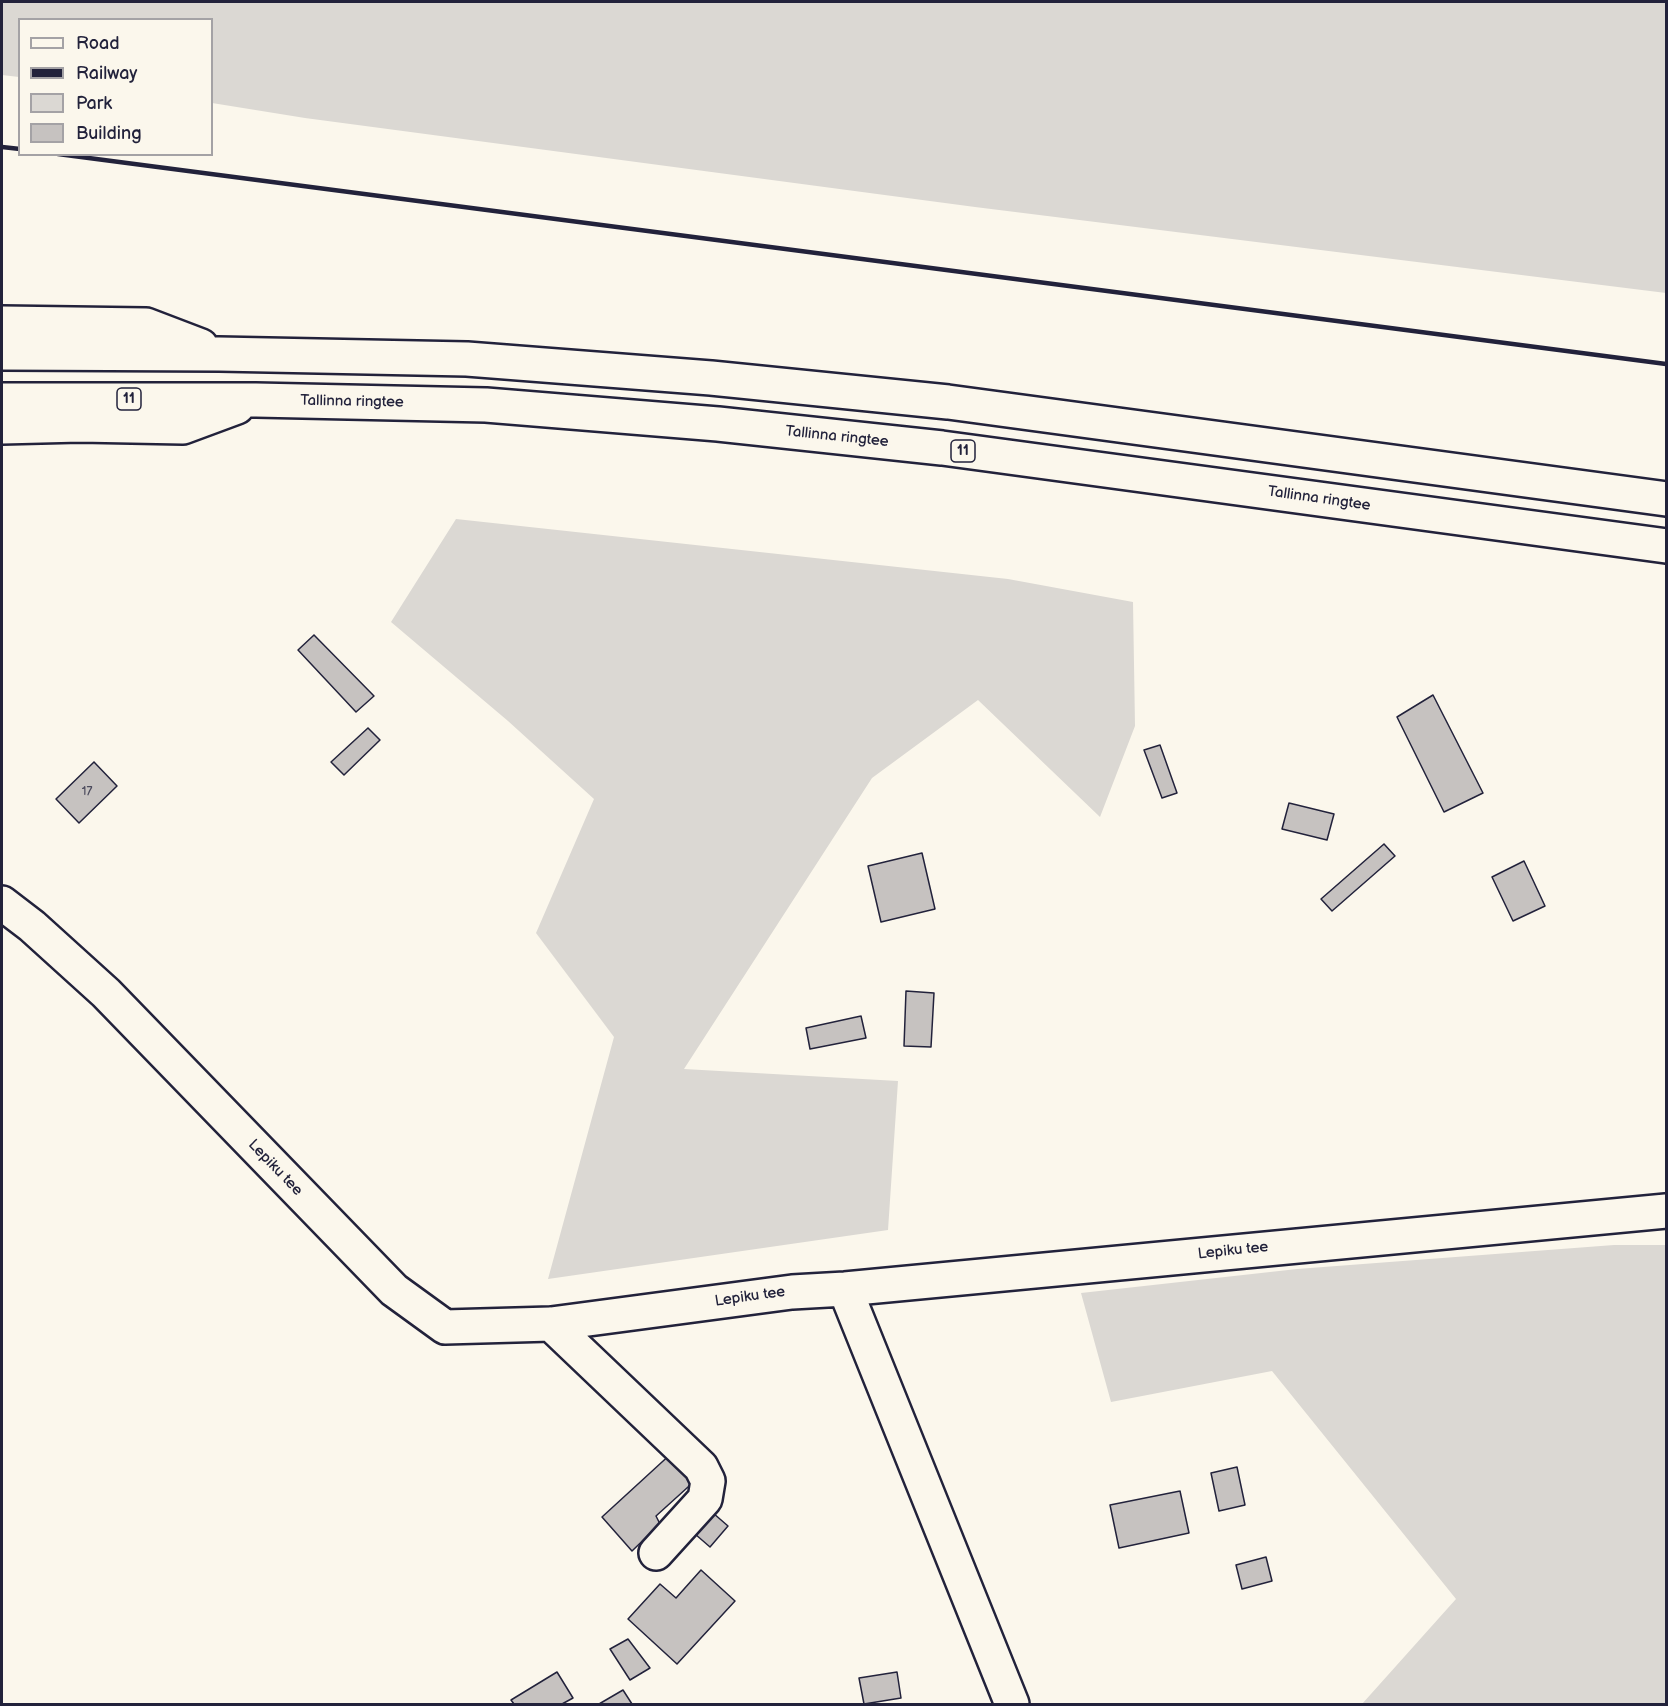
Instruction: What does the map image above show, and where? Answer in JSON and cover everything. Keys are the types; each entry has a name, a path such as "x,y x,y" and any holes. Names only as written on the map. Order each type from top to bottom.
{"main road":[{"path":"2,323 146,325 219,354"},
{"path":"2,352 467,359 711,378 959,404 1666,499"},
{"name":"Tallinna ringtee","path":"2,400 256,400 486,405 718,424 942,448 1666,546"},
{"path":"2,427 80,425 183,427 256,400"},
{"name":"Lepiku tee","path":"2,903 32,926 106,993 394,1290 445,1327 551,1324 792,1292 845,1289 1666,1211"},
{"path":"845,1289 1012,1704"},
{"path":"551,1324 701,1467 708,1481 705,1499 656,1553"}],"green space":[{"path":"2,2 1666,2 1666,293 975,207 305,118 213,103 213,18 18,18 18,77 2,75"},
{"path":"456,519 1008,579 1133,602 1135,726 1100,817 978,700 872,778 684,1069 898,1081 888,1230 548,1279 614,1037 536,933 594,799 508,721 391,622"},
{"path":"1614,1245 1666,1245 1666,1704 1362,1704 1456,1599 1272,1371 1111,1402 1081,1293 1297,1269"}],"building":[{"path":"314,635 374,696 356,712 298,650"},
{"path":"1433,695 1483,793 1444,812 1397,717"},
{"path":"368,728 380,740 344,775 331,762"},
{"path":"1160,745 1177,793 1162,798 1144,750"},
{"path":"94,762 117,786 79,823 56,799"},
{"path":"1289,803 1334,814 1327,840 1282,829"},
{"path":"1384,844 1395,856 1332,911 1321,899"},
{"path":"922,853 935,909 881,922 868,866"},
{"path":"1524,861 1545,906 1513,921 1492,877"},
{"path":"906,991 934,993 931,1047 904,1046"},
{"path":"861,1016 866,1038 810,1049 806,1028"},
{"path":"674,1451 698,1478 656,1516 660,1524 632,1551 602,1517"},
{"path":"1237,1467 1245,1505 1219,1511 1211,1473"},
{"path":"1180,1491 1189,1533 1119,1548 1110,1505"},
{"path":"713,1513 728,1526 710,1547 695,1534"},
{"path":"1266,1557 1272,1581 1242,1589 1236,1565"},
{"path":"701,1570 735,1601 677,1664 628,1619 660,1584 676,1598"},
{"path":"628,1639 650,1668 630,1680 610,1649"},
{"path":"557,1672 573,1698 562,1704 514,1704 511,1700"},
{"path":"897,1672 901,1698 864,1704 859,1678"},
{"path":"623,1690 632,1704 599,1704"}],"railway":[{"path":"2,147 18,149"},
{"path":"73,156 1666,364"}]}
